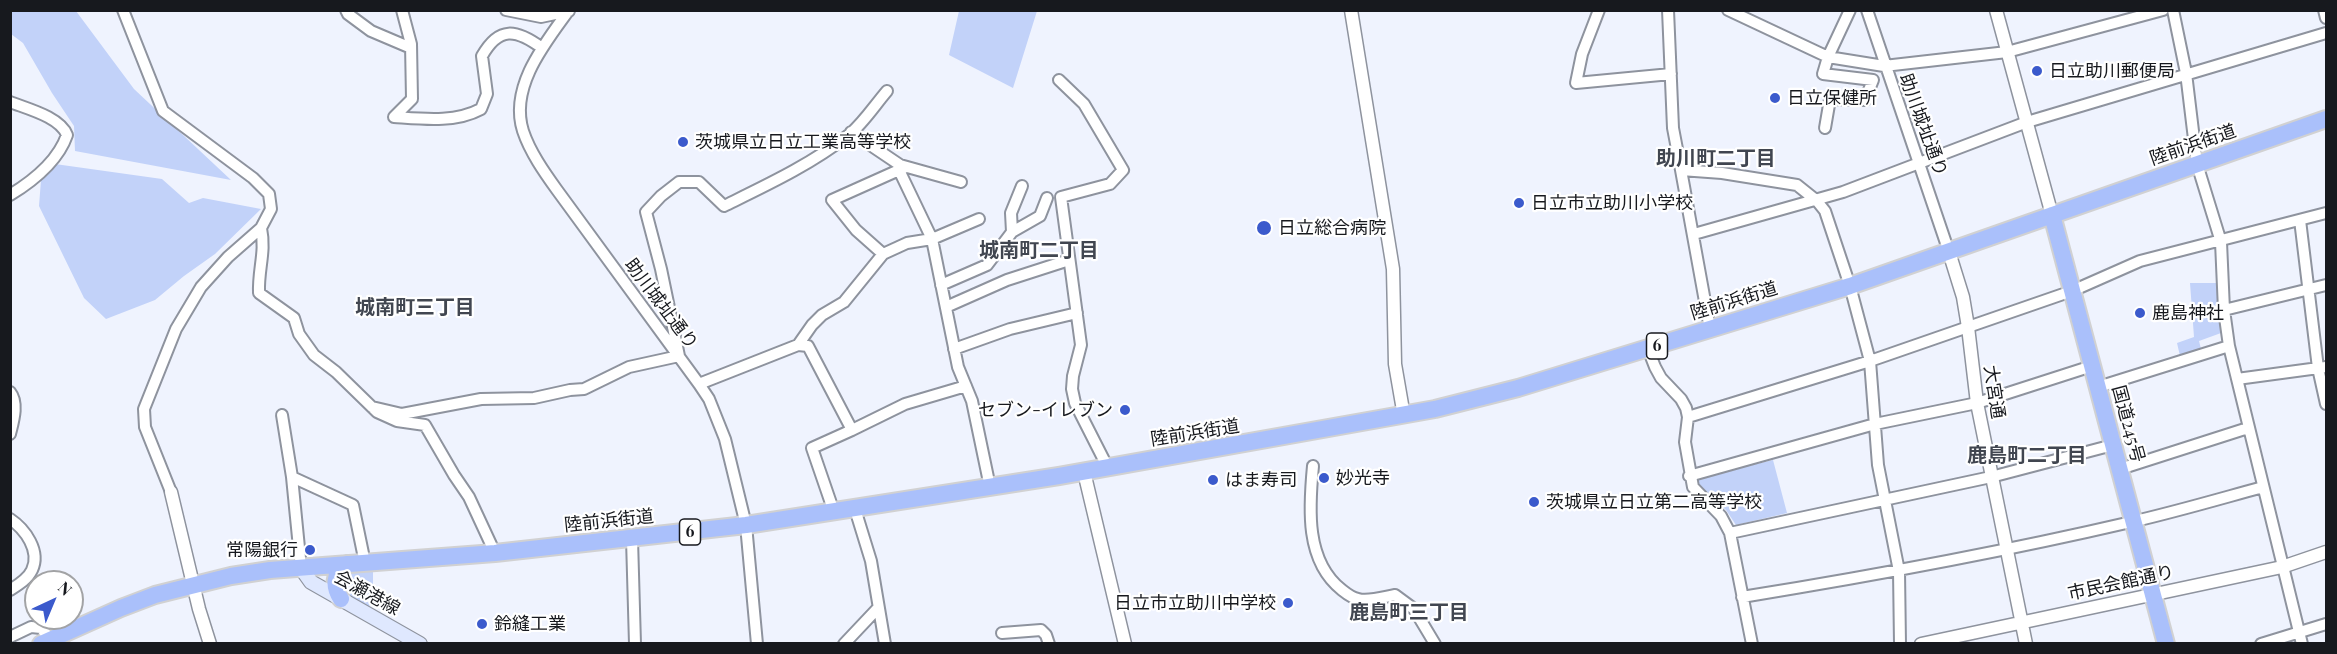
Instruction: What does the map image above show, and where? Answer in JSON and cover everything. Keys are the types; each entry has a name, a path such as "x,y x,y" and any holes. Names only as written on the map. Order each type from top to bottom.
{"highway":[{"name":"陸前浜街道","path":"46,641 121,608 193,584 231,576 346,564 495,553 746,525 1108,468 1404,416 1483,398 1850,285 2326,119"},
{"name":"国道245号","path":"2052,215 2166,644"},
{"path":"341,600 335,587 335,579 346,564"}],"main road":[{"name":"会瀬港線","path":"301,568 311,582 420,644"}],"street":[{"path":"123,10 163,111 253,178 269,194 271,209 261,228 228,257 201,287 176,329 144,409 146,427 171,492 210,644"},
{"path":"346,10 371,31 411,48"},
{"path":"402,10 411,48 412,99 394,117 434,120 470,115 482,109 487,94 482,56 493,39 505,33 517,34 530,39 542,48"},
{"path":"506,10 541,18 569,11"},
{"path":"1351,10 1393,270 1394,356 1404,416"},
{"path":"1599,10 1582,54 1576,83 1671,74"},
{"path":"1668,10 1673,128 1710,329"},
{"name":"助川城址通り","path":"1728,10 1828,57 1884,66 1920,163 1949,252"},
{"path":"1825,128 1830,99 1865,100 1873,80 1823,74 1828,57 1850,10"},
{"path":"1866,10 1884,66 2007,52 2163,10"},
{"path":"1996,10 2052,215"},
{"path":"2173,10 2186,73 2197,164 2222,242 2224,310 2229,346 2301,638"},
{"path":"2324,10 2326,18"},
{"name":"助川城址通り","path":"569,11 542,48 532,67 521,100 522,128 528,144 563,199 679,356 713,408 725,439 746,525 757,644"},
{"path":"1694,234 1816,201 2027,122 2326,33"},
{"path":"1059,80 1084,104 1123,170 1110,184 1061,197 1081,345 1072,389 1075,403 1108,468"},
{"path":"372,407 402,414 481,399 534,398 584,389 629,368 679,356 661,269 646,212 679,182 699,182 724,206 805,166 851,132 887,92"},
{"path":"10,102 57,123 65,129 67,135 64,145 32,182 10,195"},
{"path":"851,132 902,168 962,182"},
{"path":"902,168 932,239 958,368 972,401 990,487"},
{"path":"883,254 856,230 832,200 902,168"},
{"path":"1681,170 1722,173 1797,185 1825,211 1850,285 1870,361 1878,465 1899,571 1900,644"},
{"path":"1012,232 1011,213 1022,186"},
{"path":"941,285 987,264 1012,232 1040,216 1047,198"},
{"path":"1688,417 1870,361 2072,291 2140,261 2222,242 2326,213"},
{"path":"798,345 822,315 844,302 883,254 907,243 932,239 979,219"},
{"path":"2300,220 2326,404"},
{"path":"261,228 265,244 258,276 260,293 294,318 299,334 314,355 336,372 377,412 397,421 425,425 453,476 469,496 495,553"},
{"name":"大宮通","path":"1949,252 1963,297 1977,403 2025,644"},
{"path":"946,307 1007,280 1069,260"},
{"path":"2224,310 2326,285"},
{"path":"954,349 1010,329 1077,313"},
{"path":"699,384 798,345 808,346 852,430"},
{"path":"2098,387 2229,346"},
{"path":"1648,349 1655,367 1681,399 1688,417 1685,442 1689,476 1693,487 1721,516 1730,533 1752,644"},
{"path":"1689,476 1875,424 1977,403 2092,366"},
{"path":"2237,379 2322,368"},
{"path":"834,512 812,448 905,404 966,386"},
{"path":"10,392 14,397 15,406 10,434"},
{"path":"282,415 292,477 301,568"},
{"path":"2120,469 2248,428"},
{"path":"1730,533 1991,477 2113,445"},
{"path":"1313,466 1311,523 1317,560 1334,584 1351,597 1361,600 1395,595 1414,609 1435,644"},
{"path":"1084,472 1125,644"},
{"path":"292,477 353,505 365,563"},
{"path":"1742,597 1899,571 2005,550 2134,521 2263,487"},
{"path":"855,509 871,561 885,644"},
{"path":"10,519 28,536 34,560 32,571 10,590"},
{"path":"632,539 635,644"},
{"name":"市民会館通り","path":"1921,644 2282,567 2326,552"},
{"path":"844,644 878,608"},
{"path":"2261,644 2301,638 2326,624"},
{"path":"10,637 31,627 41,628 46,641"},
{"path":"1002,633 1041,630 1046,635 1049,644"}],"shaded area":[{"path":"11,11 76,11 134,89 231,180 75,151 74,126 23,43 11,34"},
{"path":"959,11 1037,11 1013,88 949,55"},
{"path":"55,164 162,179 189,203 203,198 261,209 215,254 155,300 106,319 84,298 39,206 41,180"},
{"path":"2190,283 2218,283 2221,333 2199,341 2201,349 2180,356 2177,343 2194,337"},
{"path":"1773,460 1787,513 1736,525 1726,510 1700,487 1698,478"},
{"path":"373,571 373,603 366,608 344,596 341,582 345,572"}],"place":[{"name":"日立助川郵便局","path":"2037,71"},
{"name":"日立保健所","path":"1775,98"},
{"name":"茨城県立日立工業高等学校","path":"683,142"},
{"name":"日立市立助川小学校","path":"1519,203"},
{"name":"日立総合病院","path":"1264,228"},
{"name":"鹿島神社","path":"2140,313"},
{"name":"セブン-イレブン","path":"1125,410"},
{"name":"妙光寺","path":"1324,478"},
{"name":"はま寿司","path":"1213,480"},
{"name":"茨城県立日立第二高等学校","path":"1534,502"},
{"name":"常陽銀行","path":"310,550"},
{"name":"日立市立助川中学校","path":"1288,603"},
{"name":"鈴縫工業","path":"482,624"}],"district":[{"name":"助川町二丁目","path":"1716,159"},
{"name":"城南町二丁目","path":"1039,251"},
{"name":"城南町三丁目","path":"415,308"},
{"name":"鹿島町二丁目","path":"2027,456"},
{"name":"鹿島町三丁目","path":"1409,613"}]}
